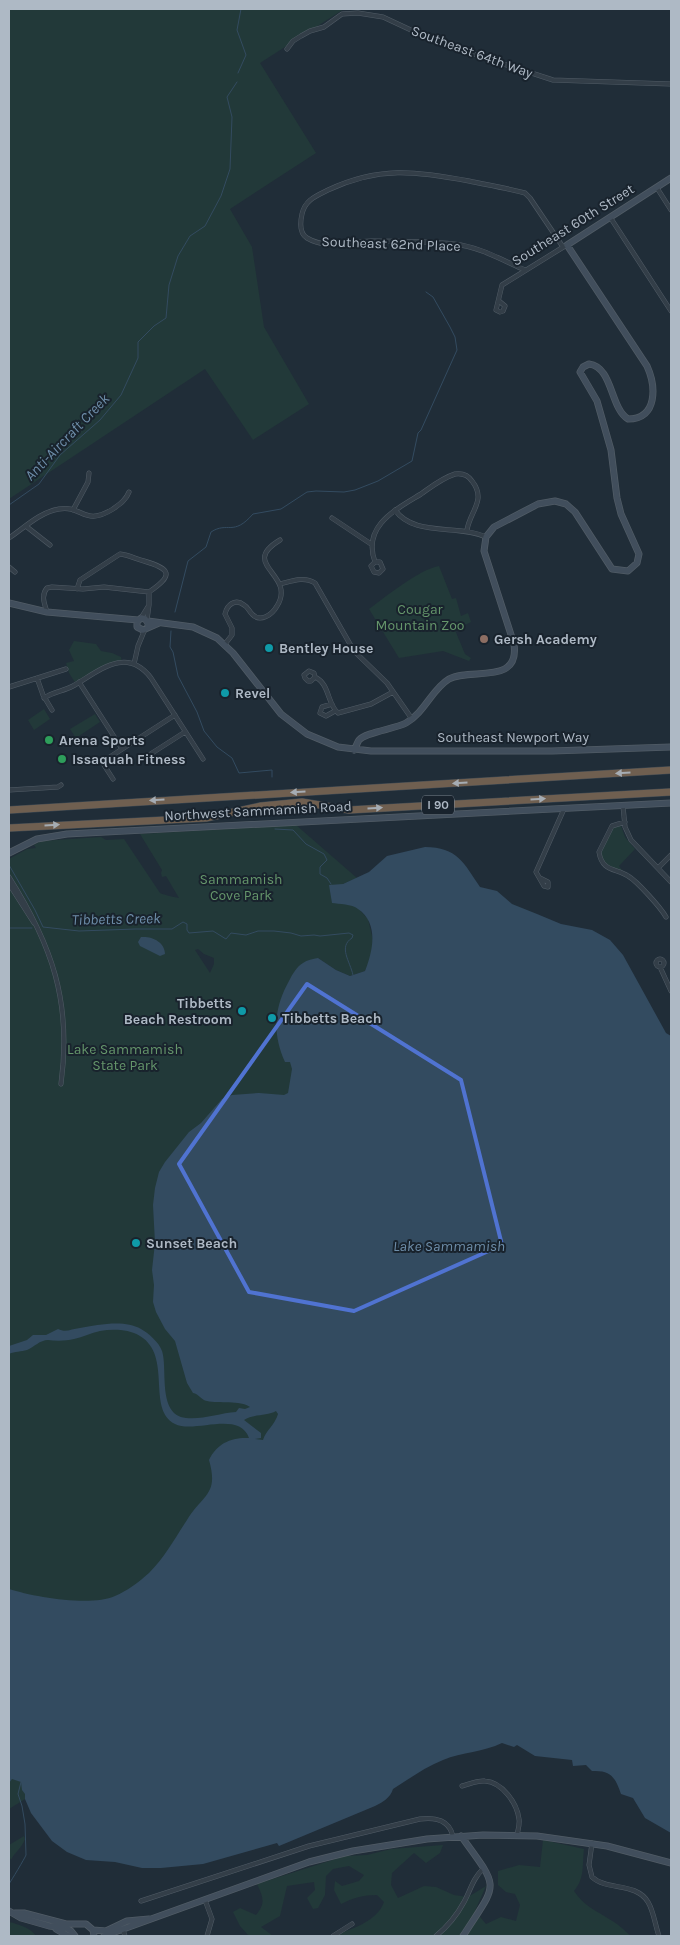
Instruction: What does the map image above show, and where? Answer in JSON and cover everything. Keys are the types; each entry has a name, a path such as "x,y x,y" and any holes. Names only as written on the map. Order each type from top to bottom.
{"highway":[{"name":"I 90","path":"9,809 671,770"},
{"name":"I 90","path":"9,828 206,818 261,806 302,802 349,810 671,792"}],"street":[{"name":"Southeast 64th Way","path":"287,49 293,41 310,31 324,27 342,14 358,13 383,17 412,31 482,58 553,80 671,84"},
{"name":"Southeast 62nd Place","path":"525,270 490,253 455,244 368,241 328,245 312,241 304,236 300,226 303,209 307,202 334,187 380,174 409,171 436,174 525,193 565,246"},
{"name":"Southeast 60th Street","path":"499,301 502,285 671,178"},
{"path":"657,188 671,210"},
{"path":"610,217 671,311"},
{"path":"354,750 363,737 392,729 412,719 449,679 462,674 492,673 505,668 514,658 515,649 484,551 486,537 494,527 529,508 550,501 561,502 572,509 609,567 619,571 631,569 637,563 639,554 621,514 611,450 597,401 580,372 586,365 594,365 601,371 611,388 623,416 631,419 642,416 648,408 654,398 654,386 647,366 565,246"},
{"path":"375,562 371,544 379,525 395,510 447,477 458,473 470,478 479,493 467,530"},
{"path":"73,510 88,482 89,474"},
{"path":"9,538 44,514 54,510 73,510 93,518 100,516 120,504 129,492"},
{"path":"395,510 402,519 416,526 467,530 486,537"},
{"path":"332,518 371,544"},
{"path":"27,526 50,546"},
{"path":"9,603 47,612 121,619 143,624 164,622 202,630 225,644 232,634 232,628 225,614 229,606 234,602 240,602 255,616 264,617 272,613 279,603 281,594 280,584 263,560 266,550 280,540"},
{"path":"36,610 43,602 47,588 77,589 104,588 149,592 164,580 166,576 165,570 162,566 120,554 80,580 77,589"},
{"path":"9,567 15,572"},
{"path":"280,584 302,579 314,583 354,651 382,677 412,719"},
{"path":"134,664 149,605 149,592"},
{"path":"43,602 47,612"},
{"name":"Southeast Newport Way","path":"225,644 274,708 290,722 315,739 338,748 354,750 552,751 671,747"},
{"path":"44,698 80,682 111,664 134,664 148,674 203,759"},
{"path":"9,687 66,669"},
{"path":"315,677 324,685 335,711"},
{"path":"37,678 44,698 52,710"},
{"path":"80,682 122,749"},
{"path":"332,704 322,707 320,713 326,716 335,711 342,713 371,704 393,692"},
{"path":"114,779 102,762 175,715"},
{"path":"149,755 186,732"},
{"path":"9,790 58,787 61,785"},
{"name":"Northwest Sammamish Road","path":"9,853 22,845 42,838 67,834 306,820 511,812 671,803"},
{"path":"624,806 624,822 631,840 671,882"},
{"path":"540,878 536,872 564,809"},
{"path":"624,822 616,823 612,826 600,852 600,857 611,870 630,877 666,917"},
{"path":"658,868 671,855"},
{"path":"9,877 31,913 34,923"},
{"path":"9,884 34,923 48,950 61,997 65,1046 61,1084"},
{"path":"660,967 671,991"},
{"path":"462,1786 484,1781 493,1782 501,1786 515,1806 518,1815 518,1835"},
{"path":"141,1901 318,1843 420,1819 431,1818 444,1822 451,1828 453,1837"},
{"path":"104,1936 124,1933 158,1917 285,1870 340,1854 453,1837 518,1835 592,1843 671,1863"},
{"path":"461,1836 484,1868 490,1880 490,1892 486,1901 463,1936"},
{"path":"592,1843 589,1865 592,1876 600,1882 631,1890 644,1897 649,1904 659,1936"},
{"path":"436,1936 446,1928 463,1903 472,1882 484,1868"},
{"path":"206,1900 212,1918 206,1936"},
{"path":"12,1912 24,1913 62,1924 89,1925 94,1933 106,1932 127,1922 158,1917"},
{"path":"12,1912 21,1918 50,1926 66,1928 75,1936"},
{"path":"333,1936 352,1924"},
{"path":"75,1936 75,1931 80,1925"},
{"path":"50,1926 68,1936"}],"highlighted area":[{"path":"307,984 461,1080 502,1245 354,1311 249,1292 179,1164"}],"green space":[{"path":"9,9 344,9 260,63 316,153 230,209 252,247 264,327 309,404 253,440 205,369 9,499"},
{"name":"Cougar Mountain Zoo","path":"439,566 452,599 456,598 461,616 468,613 471,622 455,630 465,654 471,658 469,661 443,651 399,658 369,609 412,578"},
{"path":"74,641 96,644 101,651 121,657 122,663 114,663 76,684 69,673 66,663 74,661 69,650"},
{"path":"44,709 50,719 34,730 28,720"},
{"path":"95,714 100,722 76,738 70,729"},
{"path":"620,823 625,837 635,849 619,866 625,874 609,867 603,861 599,852 612,826"},
{"name":"Lake Sammamish State Park","path":"296,825 357,878 343,884 358,908 368,919 373,940 371,957 365,971 350,976 336,970 318,958 292,1397 295,1406 125,1617 9,1606 9,859 27,849 36,848 34,845 41,841 101,837 106,840 124,839 160,893 179,898 166,876 162,877 162,870 140,834","holes":["198,949 214,958 214,964 210,973 195,950"]},
{"path":"9,1757 43,1788 9,1809"},
{"path":"24,1836 24,1842 11,1860 9,1845"},
{"path":"543,1840 584,1849 580,1881 574,1891 585,1904 615,1923 631,1936 333,1936 370,1920 381,1909 384,1902 377,1895 372,1895 358,1897 341,1904 334,1890 335,1881 342,1886 359,1881 364,1875 349,1866 333,1869 326,1876 325,1895 318,1908 313,1909 307,1898 315,1890 314,1882 287,1886 280,1916 261,1927 273,1936 249,1936 240,1926 233,1912 240,1908 256,1915 262,1903 261,1893 257,1884 345,1856 367,1855 391,1849 443,1845 440,1853 426,1863 414,1853 392,1873 391,1885 398,1898 424,1886 436,1887 454,1895 468,1897 486,1886 475,1911 486,1924 501,1917 516,1921 520,1905 515,1894 506,1892 498,1885 498,1871 519,1865 540,1867"},
{"path":"9,1922 28,1929 36,1936 9,1936"}],"water":[{"name":"Lake Sammamish","path":"425,847 445,850 452,853 464,864 480,887 497,891 512,904 561,924 592,930 610,940 623,955 666,1033 671,1036 671,1833 645,1818 633,1798 621,1794 617,1783 608,1773 592,1771 586,1765 573,1766 572,1760 535,1756 517,1745 514,1747 502,1743 450,1757 436,1763 393,1789 388,1797 378,1804 279,1846 277,1843 203,1864 161,1868 142,1868 115,1862 86,1860 67,1852 52,1841 31,1813 22,1790 21,1782 12,1779 9,1783 9,1589 47,1598 92,1601 115,1596 128,1589 155,1567 193,1511 208,1493 212,1480 209,1460 216,1449 231,1440 249,1438 244,1430 236,1425 183,1426 175,1424 167,1417 162,1407 155,1356 150,1345 140,1336 131,1332 110,1330 100,1331 71,1340 45,1340 27,1350 9,1354 9,1346 27,1340 33,1335 46,1335 58,1329 66,1331 95,1325 127,1324 141,1329 150,1335 161,1348 164,1359 167,1400 171,1409 177,1415 186,1418 198,1418 236,1412 239,1408 245,1409 250,1407 235,1403 207,1401 193,1393 187,1383 175,1341 165,1329 156,1312 153,1302 154,1285 152,1270 155,1243 153,1205 155,1188 159,1172 165,1162 189,1132 201,1123 222,1099 232,1095 259,1093 284,1095 288,1093 292,1069 290,1062 285,1062 281,1051 276,1021 284,991 297,968 312,959 318,958 336,970 350,976 365,971 372,946 372,929 365,915 355,907 332,903 329,885 343,884 369,872 387,856","holes":["276,1411 278,1414 263,1440 255,1439 261,1438 261,1433 244,1420"]},
{"path":"141,937 160,943 165,954 160,956 140,946 138,942"}],"waterway":[{"name":"Anti-Aircraft Creek","path":"238,73 246,55 237,30 241,9"},
{"name":"Anti-Aircraft Creek","path":"9,505 39,484 60,455 100,420 121,395 138,358 138,342 154,326 166,318 169,285 178,256 190,236 205,226 221,196 230,169 232,117 227,97 237,82"},
{"path":"175,612 188,561 206,547 211,532 217,529 240,525 253,514 281,509 307,492 344,492 355,490 378,481 412,461 418,433 457,350 455,337 450,327 433,297 426,292"},
{"path":"171,631 170,647 173,652 178,676 197,712 204,731 217,747 232,758 239,773 272,770 272,777"},
{"path":"275,829 293,830 306,844 324,854 327,860 320,867 320,874 327,878 331,884"},
{"name":"Tibbetts Creek","path":"9,865 43,927 79,931 172,929 183,922 187,924 189,933 213,931 226,939 231,933 246,935 258,931 274,931 301,936 349,933 353,935 345,950 353,975"},
{"path":"9,928 32,928"},
{"path":"9,1884 26,1855 25,1824 18,1794 21,1782"}],"place":[{"name":"Gersh Academy","path":"484,639"},
{"name":"Bentley House","path":"269,648"},
{"name":"Revel","path":"225,693"},
{"name":"Arena Sports","path":"49,740"},
{"name":"Issaquah Fitness","path":"62,759"},
{"name":"Tibbetts Beach Restroom","path":"242,1011"},
{"name":"Tibbetts Beach","path":"272,1018"},
{"name":"Sunset Beach","path":"136,1243"}],"park label":[{"name":"Sammamish Cove Park","path":"241,888"}]}
